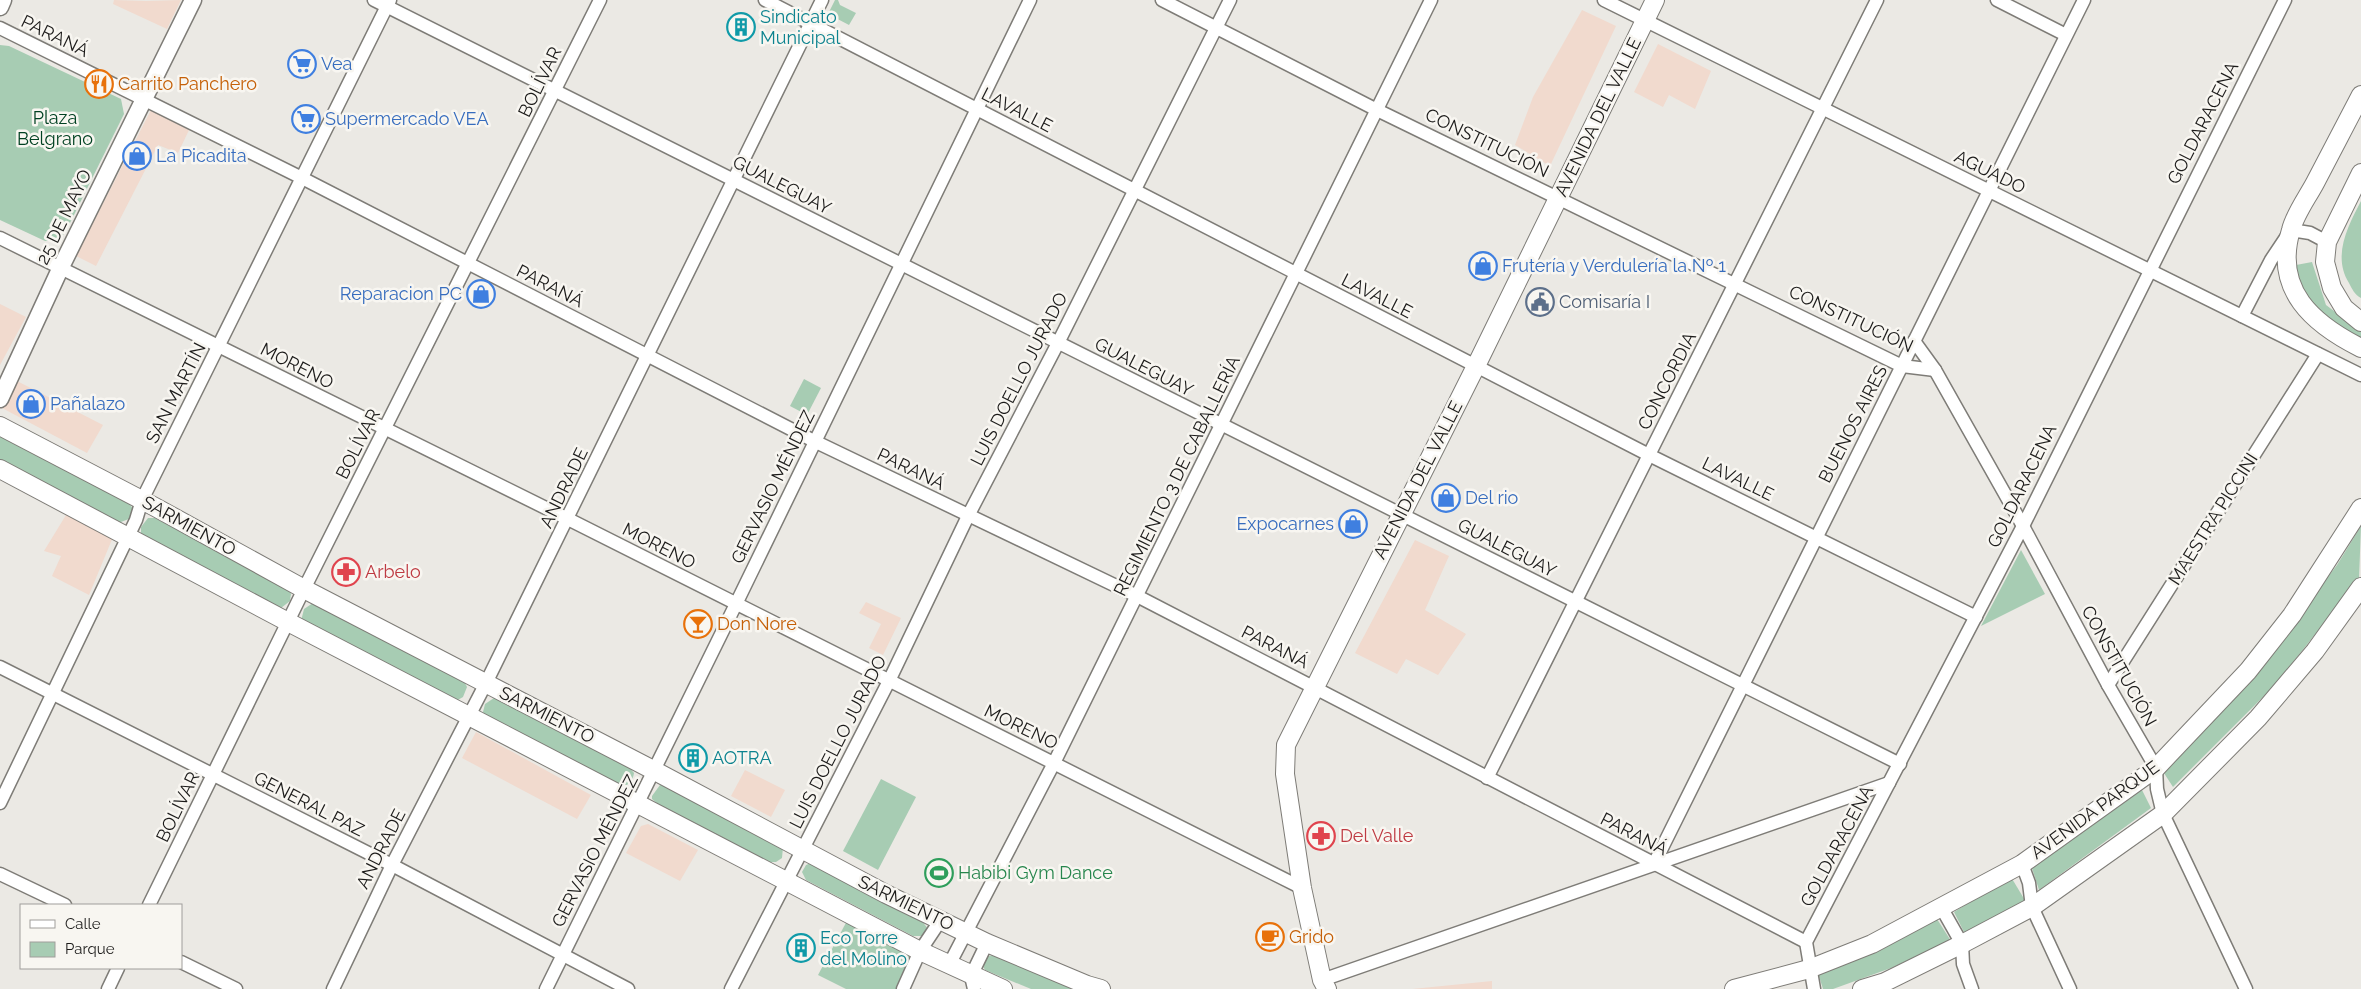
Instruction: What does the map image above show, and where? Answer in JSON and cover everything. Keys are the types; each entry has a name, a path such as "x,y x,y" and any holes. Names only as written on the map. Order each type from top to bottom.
{"main road":[{"name":"AVENIDA DEL VALLE","path":"1324,986 1302,888 1284,774 1286,745 1476,366 1655,0"},
{"path":"2361,95 2291,230 2288,274 2296,297 2314,319 2345,340 2361,348"},
{"path":"2361,173 2327,242 2325,262 2332,288 2344,308 2361,322"},
{"name":"SARMIENTO","path":"0,426 142,500 304,589 655,770 802,850 940,921 987,943 1087,985 1101,989"},
{"name":"SARMIENTO","path":"0,469 288,622 920,951 949,964 972,982 1003,989"},
{"name":"AVENIDA PARQUE","path":"1734,989 1809,969 1872,944 2022,864 2156,768 2254,664 2292,615 2361,508"},
{"path":"1862,989 1885,982 2032,907 2163,814 2258,718 2315,651 2361,587"}],"street":[{"path":"0,7 3,0"},
{"name":"25 DE MAYO","path":"0,399 61,268 193,0"},
{"name":"GUALEGUAY","path":"374,0 388,3 555,91 1900,764"},
{"name":"BOLÍVAR","path":"149,904 304,589 600,0"},
{"name":"LAVALLE","path":"766,0 1649,455 1976,617"},
{"name":"ANDRADE","path":"333,989 392,865 568,519 822,0"},
{"name":"GERVASIO MÉNDEZ","path":"546,989 655,770 1030,0"},
{"name":"CONSTITUCIÓN","path":"1162,0 1377,110 1902,366 1935,370"},
{"name":"LUIS DOELLO JURADO","path":"731,989 889,681 968,516 1058,343 1230,0"},
{"name":"REGIMIENTO 3 DE CABALLERÍA","path":"949,964 1054,763 1431,0"},
{"name":"AGUADO","path":"1604,0 2361,375"},
{"name":"CONCORDIA","path":"1487,778 1878,0"},
{"path":"1997,0 2066,35"},
{"name":"BUENOS AIRES","path":"1654,864 2084,0"},
{"name":"GOLDARACENA","path":"1806,942 2023,526 2285,0"},
{"name":"SAN MARTÍN","path":"0,804 136,520 142,500 388,3"},
{"name":"PARANÁ","path":"0,28 302,178 814,441 1136,596 1806,942"},
{"path":"2242,316 2271,260 2291,230 2310,233 2327,242"},
{"name":"MORENO","path":"0,238 568,519 1302,888"},
{"name":"CONSTITUCIÓN","path":"1914,341 1935,370 2023,526 2108,685 2156,768 2157,789 2163,814 2246,989"},
{"name":"MAESTRA PICCINI","path":"2108,685 2318,354"},
{"name":"GENERAL PAZ","path":"0,667 392,865 628,989"},
{"path":"1324,986 1654,864 1889,783"},
{"path":"2022,864 2029,883 2032,907 2070,989"},
{"path":"0,874 63,904"},
{"path":"1941,907 1962,944 1963,964 1972,989"},
{"path":"903,989 920,951 940,921"},
{"path":"1806,942 1809,969 1814,989"},
{"path":"972,982 987,943"},
{"path":"182,962 236,989"},
{"path":"108,989 118,969"}],"shaded area":[{"path":"114,0 181,0 167,29 113,4"},
{"path":"1582,10 1616,26 1550,166 1515,145 1533,97"},
{"path":"1658,44 1711,71 1695,109 1669,95 1663,107 1634,92"},
{"path":"151,110 190,128 178,153 158,145 96,266 76,256"},
{"path":"0,304 26,317 0,365"},
{"path":"17,381 103,425 87,453 2,408"},
{"path":"66,515 113,537 89,595 52,576 61,556 44,551"},
{"path":"1415,540 1449,556 1425,610 1466,634 1438,675 1406,659 1397,674 1355,653"},
{"path":"866,602 901,618 883,655 869,648 881,624 859,613"},
{"path":"476,732 591,795 577,819 462,758"},
{"path":"745,770 785,790 771,817 731,796"},
{"path":"648,824 698,850 680,881 626,853 641,826"},
{"path":"1492,981 1492,989 1412,989"}],"green space":[{"path":"835,0 838,0 840,5 856,13 849,25 828,14"},
{"name":"Plaza Belgrano","path":"0,45 9,46 121,99 124,114 65,233 56,241 45,241 0,220"},
{"path":"2361,201 2361,298 2355,294 2344,273 2342,252 2347,231"},
{"path":"2312,262 2326,305 2350,323 2361,328 2361,341 2318,312 2303,293 2296,265"},
{"path":"804,379 821,388 807,415 790,406"},
{"path":"0,436 129,503 133,509 129,519 118,523 0,461"},
{"path":"148,518 155,518 288,588 291,594 290,601 281,608 141,535 141,527"},
{"path":"2361,526 2359,579 2274,686 2173,787 2162,770 2254,674 2337,565"},
{"path":"2021,550 2045,594 1981,626"},
{"path":"313,603 464,681 467,687 463,697 456,701 301,621 304,609"},
{"path":"494,698 629,767 634,773 632,780 622,787 485,716 483,712 485,704"},
{"path":"881,779 916,797 878,870 843,851"},
{"path":"660,785 668,787 783,847 782,858 776,862 770,862 658,804 652,799 652,796"},
{"path":"2142,790 2151,808 2039,890 2032,868"},
{"path":"811,863 922,921 928,929 925,936 913,936 806,880 802,872 806,865"},
{"path":"2011,877 2026,902 1965,934 1954,912"},
{"path":"848,919 911,950 916,962 902,989 846,989 818,975"},
{"path":"1937,919 1951,941 1891,968 1833,989 1823,989 1818,973"},
{"path":"993,955 1076,989 1031,989 985,970 982,964 986,957"}],"place":[{"name":"Sindicato Municipal","path":"741,27"},
{"name":"Vea","path":"302,64"},
{"name":"Carrito Panchero","path":"99,84"},
{"name":"Supermercado VEA","path":"306,119"},
{"name":"La Picadita","path":"137,156"},
{"name":"Frutería y Verdulería la Nº 1","path":"1483,266"},
{"name":"Reparacion PC","path":"481,294"},
{"name":"Comisaría I","path":"1540,302"},
{"name":"Pañalazo","path":"31,404"},
{"name":"Del rio","path":"1446,498"},
{"name":"Expocarnes","path":"1353,524"},
{"name":"Arbelo","path":"346,572"},
{"name":"Don Nore","path":"698,624"},
{"name":"AOTRA","path":"693,758"},
{"name":"Del Valle","path":"1321,836"},
{"name":"Habibi Gym Dance","path":"939,873"},
{"name":"Grido","path":"1270,937"},
{"name":"Eco Torre del Molino","path":"801,948"}]}
